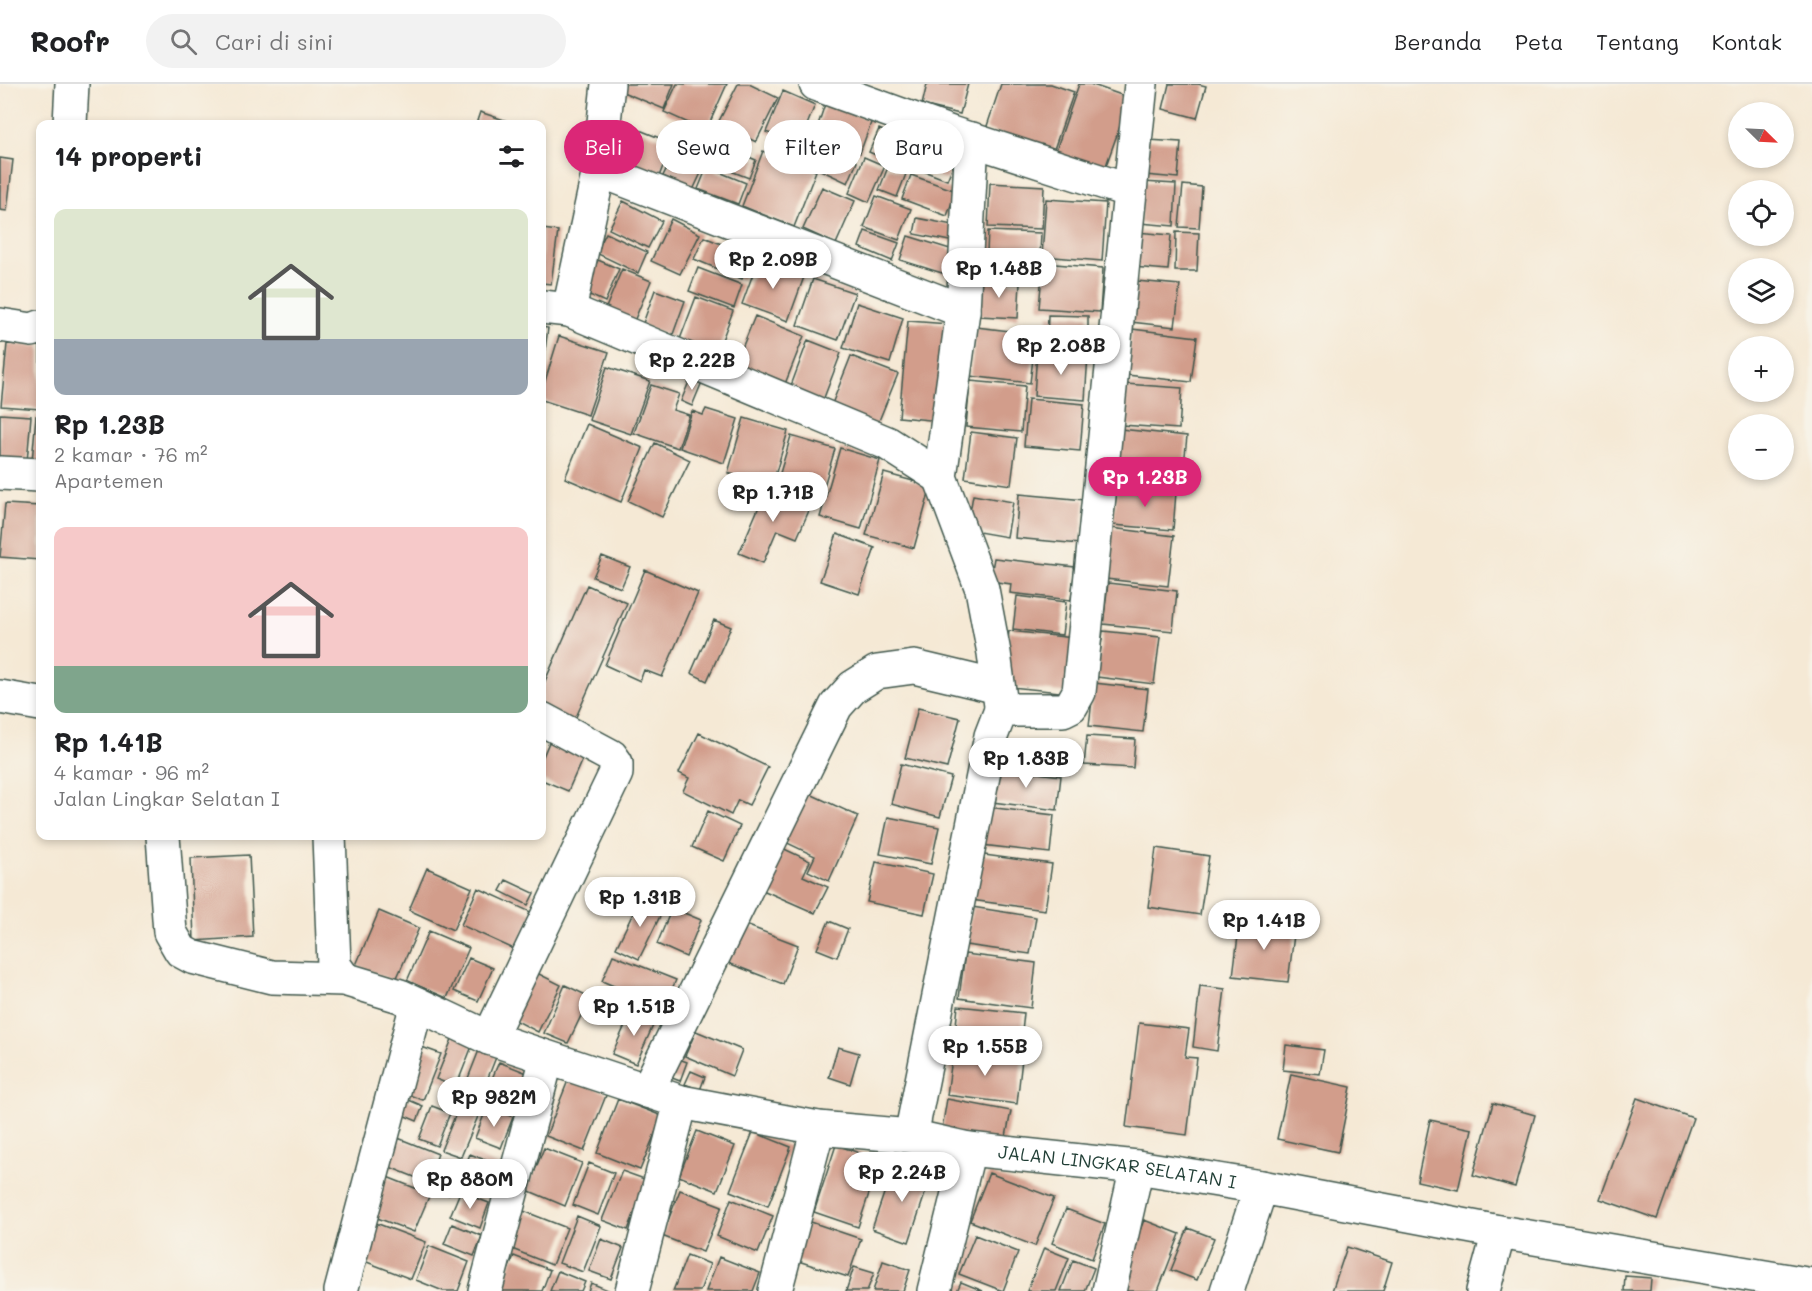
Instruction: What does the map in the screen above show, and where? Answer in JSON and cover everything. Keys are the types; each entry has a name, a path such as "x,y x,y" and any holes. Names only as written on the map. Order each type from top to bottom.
{"street":[{"path":"70,120 72,84"},
{"path":"604,120 608,84"},
{"path":"816,84 1130,191"},
{"path":"647,1091 836,706 853,687 877,672 914,667 1000,698 1063,710 1071,706 1078,692 1141,84"},
{"path":"911,1136 1000,698 982,589 940,477 963,311 972,139"},
{"path":"598,174 555,309 887,443 940,477"},
{"path":"609,174 963,311"},
{"path":"0,325 32,330 36,328"},
{"path":"0,473 36,475"},
{"path":"0,697 36,703"},
{"path":"489,1038 616,773 616,764 611,756 546,721"},
{"name":"JALAN LINGKAR SELATAN I","path":"162,840 170,932 181,951 192,957 272,977 344,978 409,1000 489,1038 681,1102 818,1128 911,1136 969,1149 1137,1167 1261,1187 1499,1232 1812,1285"},
{"path":"329,840 334,965 344,978"},
{"path":"341,1291 409,1000"},
{"path":"485,1291 547,1058"},
{"path":"632,1291 681,1102"},
{"path":"775,1291 818,1128"},
{"path":"934,1291 969,1149"},
{"path":"1110,1291 1137,1167"},
{"path":"1227,1291 1261,1187"},
{"path":"1483,1291 1499,1232"}],"building":[{"path":"614,84 674,84 664,109 613,88"},
{"path":"677,84 727,84 711,120 682,120 664,112"},
{"path":"738,84 749,84 778,98 767,120 764,120 764,126 756,142 752,140 752,120 720,120"},
{"path":"927,84 968,84 960,114 922,105"},
{"path":"1001,84 1051,84 1074,92 1053,152 986,129"},
{"path":"1079,84 1090,84 1130,98 1103,174 1054,156"},
{"path":"1169,84 1206,86 1197,118 1163,109"},
{"path":"783,91 815,105 809,120 771,120"},
{"path":"825,104 872,120 862,148 862,120 820,120"},
{"path":"480,112 504,120 477,120"},
{"path":"644,132 656,137 656,174 660,174 658,179 644,174"},
{"path":"874,140 874,154 869,152"},
{"path":"1148,140 1181,142 1178,178 1145,175"},
{"path":"763,151 764,174 815,174 794,227 742,206"},
{"path":"864,157 874,161 874,174 881,174 869,202 849,193 857,174 862,174"},
{"path":"0,158 13,160 7,211 0,210"},
{"path":"752,158 756,160 752,170"},
{"path":"664,174 701,174 693,190 663,176"},
{"path":"704,174 724,174 746,183 738,204 698,189"},
{"path":"739,174 751,174 749,178"},
{"path":"829,174 852,174 848,183"},
{"path":"885,174 906,174 897,197 879,190"},
{"path":"931,174 949,174 947,180"},
{"path":"911,175 956,191 947,216 902,199"},
{"path":"1143,182 1176,184 1174,226 1140,223"},
{"path":"990,183 1044,186 1042,229 988,227"},
{"path":"1183,185 1202,187 1199,228 1179,227"},
{"path":"822,187 855,201 836,244 803,229"},
{"path":"876,196 911,209 899,240 864,227"},
{"path":"1046,199 1106,203 1102,261 1042,256"},
{"path":"623,201 662,221 648,248 609,229"},
{"path":"917,218 963,227 960,243 914,234"},
{"path":"671,219 700,234 680,274 651,261"},
{"path":"546,230 558,231 551,284 546,283"},
{"path":"865,231 899,243 892,261 859,247"},
{"path":"988,231 1041,233 1039,276 986,273"},
{"path":"1136,232 1171,235 1168,270 1133,267"},
{"path":"1176,232 1199,233 1197,271 1175,271"},
{"path":"606,233 647,252 638,273 596,253"},
{"path":"908,236 963,253 955,277 900,260"},
{"path":"704,237 751,256 742,279 694,259"},
{"path":"791,251 812,261 806,273 786,263"},
{"path":"598,260 619,269 605,302 583,292"},
{"path":"758,260 804,277 788,321 742,304"},
{"path":"1043,263 1103,268 1100,312 1039,308"},
{"path":"698,268 742,285 734,308 689,291"},
{"path":"622,269 651,281 632,326 603,315"},
{"path":"813,279 855,293 838,340 797,325"},
{"path":"980,280 1020,283 1018,318 979,316"},
{"path":"1136,281 1180,285 1175,327 1131,322"},
{"path":"655,290 685,301 672,337 642,326"},
{"path":"696,297 733,311 714,361 677,347"},
{"path":"857,303 903,318 890,363 843,348"},
{"path":"1048,315 1088,316 1088,344 1047,344"},
{"path":"755,316 804,336 783,389 734,368"},
{"path":"908,321 949,324 940,421 899,417"},
{"path":"976,327 1036,334 1030,383 970,376"},
{"path":"1132,329 1197,337 1191,382 1127,375"},
{"path":"559,336 609,352 588,415 546,401 546,378"},
{"path":"808,340 841,353 822,403 789,391"},
{"path":"7,344 36,346 36,409 1,406"},
{"path":"1037,351 1088,355 1085,400 1034,396"},
{"path":"851,356 898,374 876,428 830,409"},
{"path":"607,367 650,381 631,434 589,420"},
{"path":"691,377 702,382 692,406 681,401"},
{"path":"970,381 1025,386 1021,432 966,427"},
{"path":"1125,384 1182,388 1179,429 1122,425"},
{"path":"651,385 679,394 673,410 689,415 678,448 634,433"},
{"path":"1028,399 1084,404 1080,451 1024,446"},
{"path":"706,409 738,419 724,463 680,448 692,411 703,415"},
{"path":"0,414 31,416 27,462 0,460"},
{"path":"36,416 36,462 32,462"},
{"path":"744,418 788,431 772,486 728,473"},
{"path":"587,424 643,448 621,502 565,478"},
{"path":"1120,429 1187,436 1183,475 1116,469"},
{"path":"971,432 1017,438 1011,485 965,478"},
{"path":"791,436 835,449 819,503 775,490"},
{"path":"655,443 690,460 662,517 628,501"},
{"path":"840,448 880,460 861,529 820,517"},
{"path":"884,473 931,486 914,548 866,535"},
{"path":"1117,486 1176,492 1173,530 1113,525"},
{"path":"767,488 811,506 797,538 777,530 763,563 739,553"},
{"path":"1019,494 1085,500 1080,544 1015,538"},
{"path":"973,495 1013,502 1007,537 967,530"},
{"path":"5,504 36,506 36,560 0,557"},
{"path":"1111,528 1174,536 1168,586 1106,579"},
{"path":"837,534 875,548 859,594 820,581"},
{"path":"602,556 630,567 621,588 593,577"},
{"path":"994,558 1075,567 1071,600 1010,593 1011,584 990,581"},
{"path":"645,570 698,593 662,677 644,670 640,681 605,665"},
{"path":"1108,583 1177,591 1173,631 1103,624"},
{"path":"587,585 627,603 572,726 546,714 546,679"},
{"path":"1017,596 1066,602 1062,635 1013,629"},
{"path":"714,620 731,627 707,681 691,673"},
{"path":"1009,631 1074,638 1069,693 1003,686"},
{"path":"1103,631 1160,637 1154,684 1097,677"},
{"path":"1094,683 1148,689 1143,732 1089,726"},
{"path":"918,708 960,718 947,768 905,758"},
{"path":"699,733 768,767 749,805 738,800 731,815 683,791 689,778 679,773"},
{"path":"1087,736 1135,739 1133,768 1084,765"},
{"path":"550,740 584,755 568,791 546,782 546,750"},
{"path":"901,764 951,777 940,817 891,804"},
{"path":"996,768 1061,776 1057,810 992,802"},
{"path":"806,792 858,816 829,881 808,871 815,856 783,841"},
{"path":"987,807 1054,815 1050,853 982,845"},
{"path":"708,811 740,826 724,861 692,847"},
{"path":"888,817 939,827 931,864 880,854"},
{"path":"778,846 810,861 803,876 828,887 815,913 758,888"},
{"path":"1156,848 1209,856 1200,915 1148,907"},
{"path":"977,854 1052,864 1045,910 971,900"},
{"path":"249,855 253,937 194,941 191,858"},
{"path":"876,862 933,874 924,914 867,902"},
{"path":"427,868 472,888 453,930 409,910"},
{"path":"506,880 534,893 528,905 500,891"},
{"path":"478,888 533,913 516,950 461,925"},
{"path":"641,897 664,908 639,959 616,948"},
{"path":"972,907 1036,917 1030,954 966,945"},
{"path":"672,908 701,920 686,957 657,944"},
{"path":"379,911 419,928 395,982 356,965"},
{"path":"1240,920 1295,927 1288,982 1233,976"},
{"path":"829,921 848,929 837,957 817,949"},
{"path":"738,922 798,945 783,984 723,961"},
{"path":"429,931 469,948 447,998 407,981"},
{"path":"965,954 1036,963 1031,1008 959,998"},
{"path":"613,955 676,980 664,1007 602,981"},
{"path":"469,958 493,968 478,1001 454,991"},
{"path":"531,970 561,985 538,1032 509,1017"},
{"path":"565,985 590,997 568,1043 544,1033"},
{"path":"1200,986 1225,989 1217,1051 1193,1047"},
{"path":"958,1006 1024,1013 1020,1051 954,1044"},
{"path":"632,1010 655,1021 636,1064 612,1054"},
{"path":"1139,1023 1189,1029 1185,1057 1197,1058 1187,1135 1126,1127"},
{"path":"696,1031 742,1050 732,1076 685,1056"},
{"path":"454,1034 474,1041 456,1087 436,1079"},
{"path":"483,1040 500,1047 480,1098 463,1091"},
{"path":"1286,1045 1324,1050 1320,1074 1283,1070"},
{"path":"419,1046 441,1054 423,1100 401,1092"},
{"path":"838,1047 859,1053 850,1084 829,1077"},
{"path":"953,1051 1022,1059 1017,1104 947,1095"},
{"path":"671,1056 687,1062 680,1081 664,1075"},
{"path":"499,1062 527,1073 513,1110 484,1098"},
{"path":"691,1071 705,1077 700,1090 685,1084"},
{"path":"1291,1074 1351,1087 1338,1152 1277,1139"},
{"path":"569,1078 607,1093 584,1151 546,1136"},
{"path":"404,1098 423,1106 417,1121 398,1113"},
{"path":"1637,1098 1693,1118 1657,1219 1600,1199"},
{"path":"618,1099 662,1116 640,1170 597,1153"},
{"path":"947,1099 1011,1111 1004,1147 941,1135"},
{"path":"1493,1103 1535,1115 1515,1187 1473,1175"},
{"path":"432,1106 450,1113 437,1146 419,1139"},
{"path":"459,1106 479,1114 461,1157 441,1150"},
{"path":"487,1107 513,1117 501,1148 475,1138"},
{"path":"1430,1120 1472,1129 1458,1190 1417,1181"},
{"path":"697,1131 735,1146 717,1191 679,1176"},
{"path":"753,1132 791,1147 768,1206 730,1191"},
{"path":"393,1136 438,1154 427,1182 382,1164"},
{"path":"836,1145 880,1160 858,1227 814,1212"},
{"path":"544,1148 582,1163 565,1206 527,1190"},
{"path":"470,1154 500,1166 489,1193 459,1182"},
{"path":"589,1163 614,1173 598,1215 573,1205"},
{"path":"894,1164 931,1176 909,1242 872,1229"},
{"path":"439,1166 457,1174 449,1195 431,1187"},
{"path":"622,1171 647,1180 628,1230 602,1220"},
{"path":"989,1173 1054,1198 1035,1246 970,1221"},
{"path":"382,1175 430,1194 414,1232 367,1214"},
{"path":"680,1190 722,1206 703,1252 662,1236"},
{"path":"460,1192 489,1203 480,1228 450,1216"},
{"path":"731,1199 773,1216 758,1253 717,1236"},
{"path":"1066,1209 1105,1224 1092,1259 1052,1243"},
{"path":"521,1210 567,1228 552,1265 507,1247"},
{"path":"577,1216 601,1226 583,1272 559,1263"},
{"path":"1144,1220 1180,1234 1158,1291 1117,1291"},
{"path":"808,1221 861,1239 848,1277 795,1260"},
{"path":"373,1222 426,1242 411,1279 359,1259"},
{"path":"452,1224 482,1236 474,1256 444,1244"},
{"path":"1188,1228 1214,1238 1197,1280 1171,1270"},
{"path":"975,1235 1018,1252 1003,1291 959,1274"},
{"path":"601,1239 623,1248 611,1279 589,1271"},
{"path":"429,1246 469,1262 458,1291 443,1291 416,1280"},
{"path":"1347,1247 1392,1262 1383,1291 1332,1291"},
{"path":"1044,1248 1069,1258 1056,1291 1027,1291"},
{"path":"687,1255 710,1264 700,1291 673,1291"},
{"path":"514,1256 550,1270 542,1291 499,1291"},
{"path":"719,1257 760,1273 753,1291 706,1291"},
{"path":"1073,1260 1094,1268 1085,1291 1061,1291"},
{"path":"883,1261 910,1270 903,1291 873,1291"},
{"path":"854,1267 874,1273 867,1291 846,1291"},
{"path":"558,1271 585,1282 581,1291 550,1291"},
{"path":"1625,1276 1651,1278 1650,1291 1624,1291"},
{"path":"961,1282 983,1291 957,1291"},
{"path":"591,1283 610,1291 588,1291"}]}
